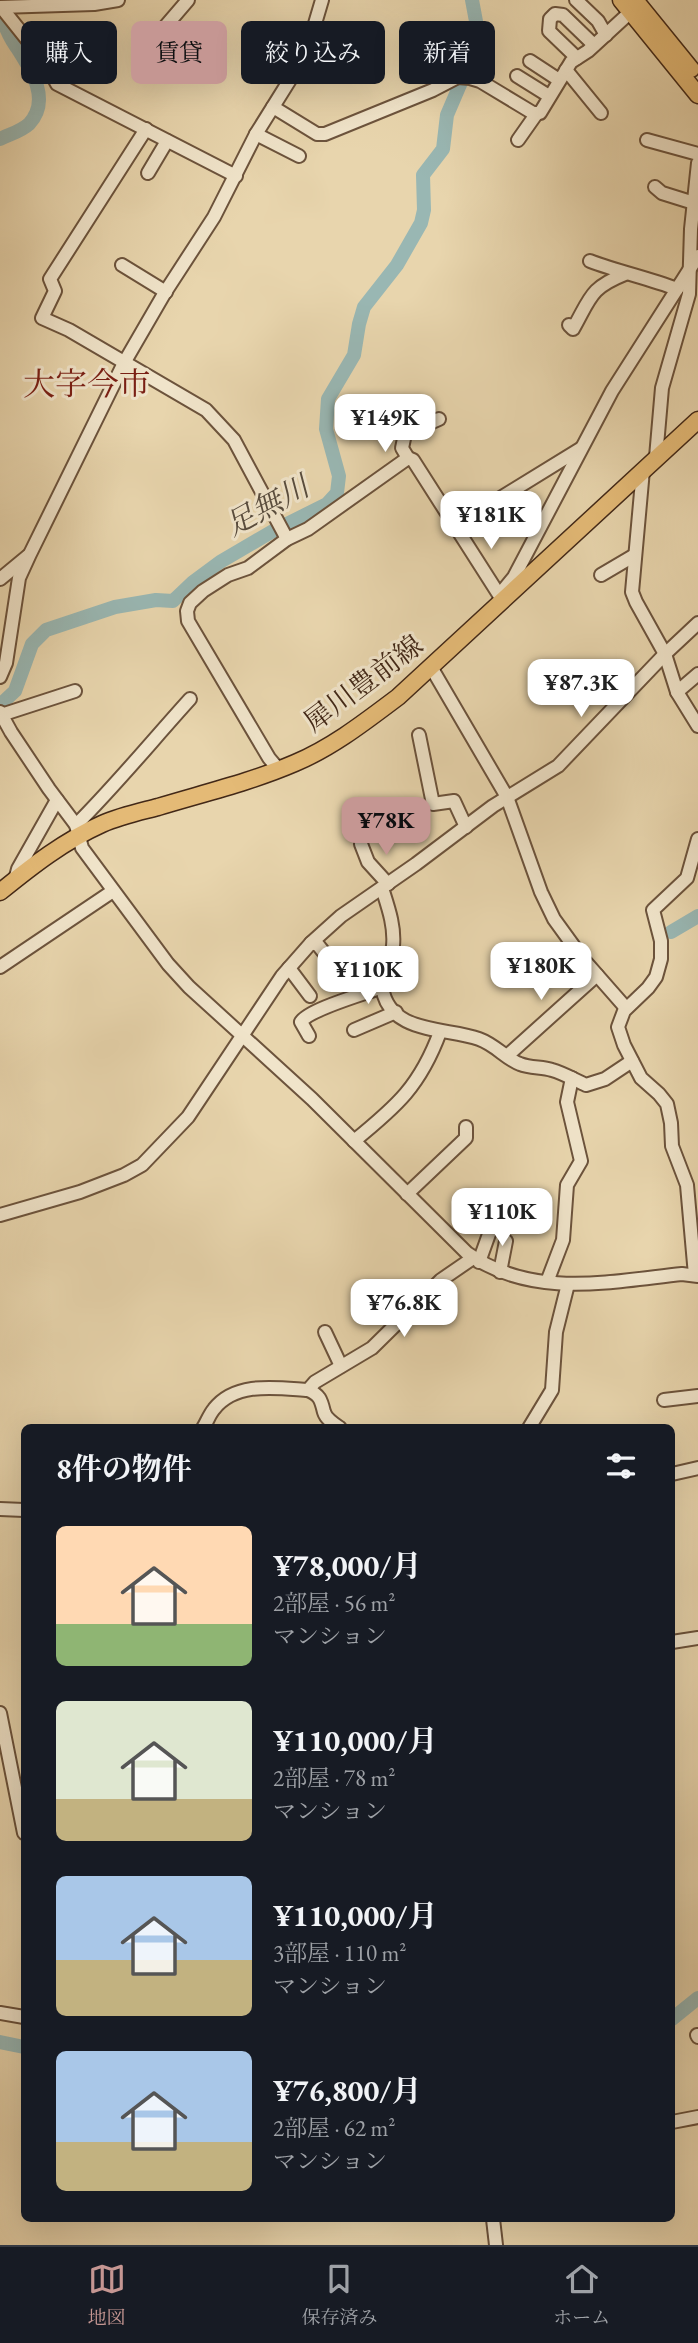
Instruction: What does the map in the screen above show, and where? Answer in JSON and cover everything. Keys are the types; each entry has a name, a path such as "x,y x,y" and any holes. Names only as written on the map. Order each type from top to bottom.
{"main road":[{"path":"633,3 698,77"},
{"path":"633,3 698,95"},
{"name":"犀川豊前線","path":"0,892 77,831 279,770 308,757 357,727 398,697 501,597 698,420"}],"street":[{"path":"0,8 94,4 118,0"},
{"path":"170,21 188,0"},
{"path":"0,677 6,663 19,578 30,554 124,363 214,217 256,134 306,54 322,0"},
{"path":"576,0 598,20 606,34"},
{"path":"518,140 537,113 540,113 562,75 577,58 606,34 633,3"},
{"path":"0,8 45,62 57,84 236,176"},
{"path":"577,58 549,31 550,19 555,15 563,15 594,45"},
{"path":"530,61 562,75 601,113"},
{"path":"517,76 549,96"},
{"path":"273,107 317,134 326,134 458,77 480,81 537,113"},
{"path":"146,129 50,279 55,291 41,318 69,330 206,410 233,440 287,540"},
{"path":"256,134 299,156"},
{"path":"647,140 698,154"},
{"path":"148,173 167,141"},
{"path":"656,457 662,388 689,294 698,163"},
{"path":"655,187 662,193 694,203"},
{"path":"439,419 405,434 402,448 408,458 413,460 501,597 612,391 698,256"},
{"path":"590,261 677,289"},
{"path":"122,265 166,292"},
{"path":"569,325 573,329 592,295 602,284 625,274"},
{"path":"455,526 581,449"},
{"path":"279,770 269,758 187,616 190,603 228,575 247,568 308,529 408,458"},
{"path":"643,470 632,592 665,654 677,692 693,707 698,726"},
{"path":"0,579 30,554"},
{"path":"601,575 635,555"},
{"path":"0,1215 80,1192 142,1165 188,1117 289,968 311,943 341,916 507,797 558,766 698,623"},
{"path":"431,667 507,797 541,892 554,919 626,1008"},
{"path":"677,692 698,674"},
{"path":"75,691 1,714 77,831 82,848 113,891 168,964 189,987 244,1035 476,1260 513,1277 582,1285 682,1274 696,1276 687,1185 672,1146 667,1104 641,1078 618,1027 626,1008 648,989 656,977 661,959 661,941 653,911 687,878 698,839"},
{"path":"77,831 190,699"},
{"path":"419,735 433,804 454,801 466,827"},
{"path":"15,880 18,869 57,800"},
{"path":"360,844 368,862 385,886 393,944 383,974 382,987 396,1012 410,1023 440,1032 477,1038 496,1045 518,1063 553,1070 586,1085 632,1061"},
{"path":"0,967 113,891"},
{"path":"311,943 318,945 341,974"},
{"path":"289,968 310,996"},
{"path":"508,1055 597,975"},
{"path":"309,1036 301,1022 303,1017 382,987"},
{"path":"354,1030 396,1012"},
{"path":"354,1141 392,1110 415,1085 440,1032"},
{"path":"547,1282 563,1240 567,1185 581,1161 567,1102 572,1078"},
{"path":"407,1194 466,1138 466,1127"},
{"path":"308,1390 315,1382 372,1348 441,1280 476,1260 493,1223"},
{"path":"500,1272 506,1241"},
{"path":"531,1424 552,1391 556,1332 568,1284"},
{"path":"325,1332 341,1366"},
{"path":"205,1424 225,1398 255,1388 308,1390 319,1396 324,1403 324,1413 336,1424"},
{"path":"664,1400 698,1396"},
{"path":"675,1473 698,1468"},
{"path":"0,1509 21,1510"},
{"path":"675,1642 698,1638"},
{"path":"0,1713 21,1818"},
{"path":"0,2013 21,2016"},
{"path":"675,2121 698,2116"},
{"path":"493,2222 496,2245"}],"waterway":[{"name":"足無川","path":"0,705 15,691 32,644 46,630 115,607 156,600 173,601 220,562 327,504 337,493 339,476 326,429 328,399 354,355 364,307 397,265 421,223 424,210 423,175 443,149 447,115 477,45 478,32 472,0"},
{"path":"0,139 29,124 39,103 35,80 10,37 1,15"},
{"path":"671,932 698,916"},
{"path":"675,2017 698,1998"},
{"path":"0,2042 21,2046"}],"district":[{"name":"大字今市","path":"87,384"}]}
